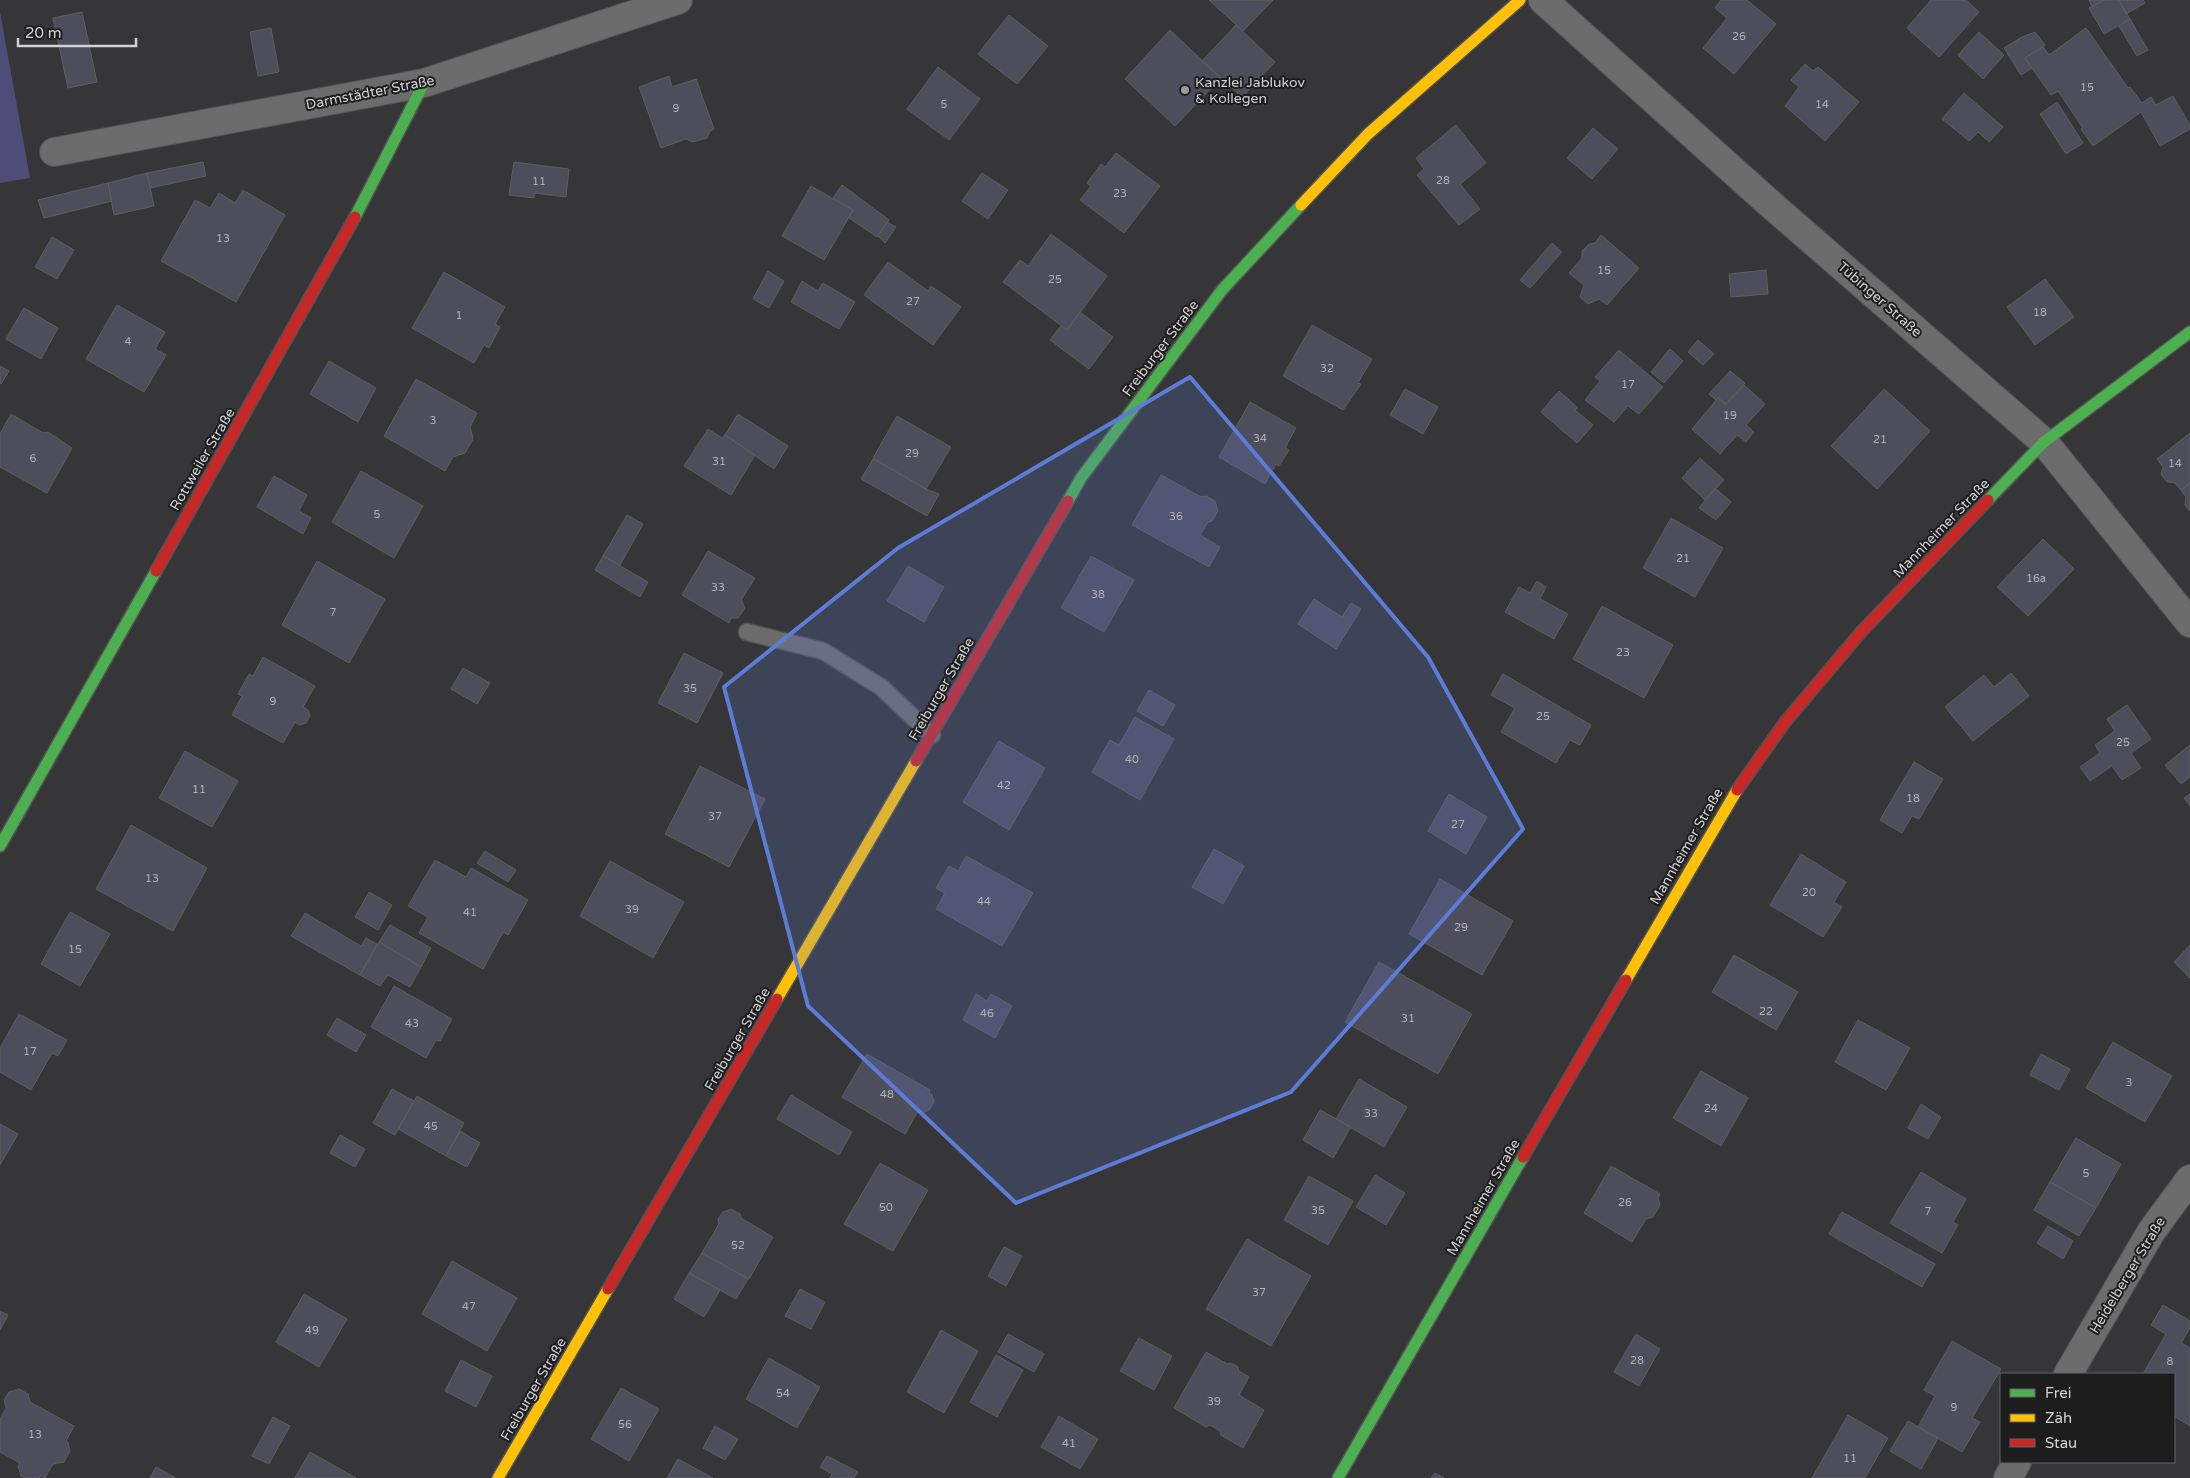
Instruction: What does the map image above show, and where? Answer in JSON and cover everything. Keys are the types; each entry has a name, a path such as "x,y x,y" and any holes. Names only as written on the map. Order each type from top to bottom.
{"street":[{"name":"Darmstädter Straße","path":"54,152 424,83 678,0"},
{"name":"Freiburger Straße","path":"498,1478 1081,478 1222,290 1368,134 1520,0"},
{"name":"Tübinger Straße","path":"1543,0 1768,202 2044,442 2190,623"},
{"name":"Rottweiler Straße","path":"0,846 345,237 424,83"},
{"name":"Mannheimer Straße","path":"1338,1478 1728,803 1785,722 1862,631 2044,442 2190,332"},
{"name":"Heidelberger Straße","path":"2069,1373 2151,1232 2190,1179"},
{"path":"2008,1478 2016,1463"}],"lane":[{"path":"747,632 823,651 881,687 932,735"}],"highlighted area":[{"path":"1190,377 1428,657 1523,829 1291,1092 1016,1203 808,1006 724,687 898,548"}],"shaded area":[{"path":"0,12 30,178 0,183"}],"building":[{"path":"1209,0 1273,0 1243,31"},
{"path":"1721,0 1747,0 1776,24 1734,74 1703,48 1727,18 1715,8"},
{"path":"1931,0 1966,0 1979,12 1939,57 1907,28"},
{"path":"2089,0 2104,0 2092,7"},
{"path":"2104,0 2119,0 2130,19 2104,34 2089,8"},
{"path":"2119,0 2143,0 2145,3 2126,14"},
{"path":"82,12 97,82 68,88 53,18"},
{"path":"1009,15 1048,46 1017,84 978,54"},
{"path":"2130,19 2148,50 2137,56 2119,26"},
{"path":"1236,25 1275,62 1242,97 1202,61"},
{"path":"271,28 279,72 258,76 250,32"},
{"path":"2086,28 2128,88 2130,87 2142,103 2151,97 2156,105 2173,96 2190,125 2190,129 2160,146 2141,112 2093,146 2058,91 2051,95 2025,58 2043,47 2049,55"},
{"path":"1170,30 1221,78 1175,126 1125,79"},
{"path":"1979,32 2004,55 1983,79 1958,55"},
{"path":"2035,32 2045,45 2025,58 2032,68 2021,75 2004,48 2022,37"},
{"path":"1805,64 1813,71 1818,67 1859,102 1825,141 1785,106 1799,87 1791,80"},
{"path":"938,67 980,99 949,140 907,109"},
{"path":"669,76 672,87 696,79 714,129 710,131 707,138 693,142 686,139 661,148 639,87"},
{"path":"1964,93 2003,127 1989,142 1978,132 1969,141 1942,119"},
{"path":"2057,102 2083,143 2066,154 2040,114"},
{"path":"1456,125 1486,163 1460,184 1480,209 1459,225 1417,175 1424,169 1416,158"},
{"path":"1593,128 1618,149 1592,179 1567,158"},
{"path":"1116,153 1160,186 1124,233 1080,200 1091,186 1087,183 1101,164 1105,167"},
{"path":"203,162 206,176 150,188 147,173"},
{"path":"514,162 569,169 566,197 534,193 534,198 509,195"},
{"path":"147,173 154,206 114,215 108,183"},
{"path":"982,173 1008,190 988,219 962,201"},
{"path":"108,183 112,201 44,218 38,200"},
{"path":"842,185 889,220 877,237 849,218 853,210 833,198"},
{"path":"811,186 853,210 824,260 782,236"},
{"path":"243,190 285,215 236,302 161,261 195,200 210,208 219,193 235,203"},
{"path":"887,222 896,227 885,243 878,236"},
{"path":"1051,234 1107,276 1067,330 1003,282 1020,260 1028,266"},
{"path":"1601,235 1639,268 1607,305 1599,299 1588,304 1580,297 1584,285 1569,273 1582,258 1582,251 1589,244 1595,243"},
{"path":"52,237 74,250 57,279 35,267"},
{"path":"1552,243 1562,252 1530,288 1520,280"},
{"path":"888,262 928,291 931,286 961,307 933,345 864,295"},
{"path":"1766,270 1768,294 1731,297 1729,274"},
{"path":"768,271 784,281 769,308 753,299"},
{"path":"444,272 505,307 495,324 500,327 489,348 484,345 474,363 412,328"},
{"path":"2045,279 2074,317 2035,345 2007,307"},
{"path":"802,281 818,291 823,283 855,302 839,329 791,302"},
{"path":"117,305 165,332 155,349 166,355 144,392 86,359"},
{"path":"24,308 58,328 41,359 6,339"},
{"path":"1080,312 1113,337 1089,369 1050,340 1061,326 1067,330"},
{"path":"1312,325 1372,359 1358,383 1361,384 1343,410 1283,376"},
{"path":"1698,340 1714,354 1703,365 1688,352"},
{"path":"1670,349 1683,361 1664,383 1651,372"},
{"path":"1619,350 1663,387 1639,414 1628,406 1614,422 1585,400 1600,381 1595,377"},
{"path":"329,361 376,388 358,422 310,394"},
{"path":"0,366 9,371 1,384 0,383"},
{"path":"1730,371 1745,383 1726,404 1718,398 1716,400 1709,394"},
{"path":"416,379 477,413 470,427 473,439 465,453 453,457 445,471 384,436"},
{"path":"1744,385 1765,404 1746,425 1754,432 1746,442 1737,435 1720,454 1692,429 1718,398 1726,404"},
{"path":"1405,389 1438,407 1423,434 1390,415"},
{"path":"1884,389 1930,431 1877,489 1831,446"},
{"path":"1559,391 1578,408 1575,410 1593,425 1577,443 1541,412"},
{"path":"1250,402 1296,428 1285,448 1289,450 1279,466 1276,464 1265,484 1219,457"},
{"path":"11,414 43,433 48,432 72,448 47,493 0,467 0,434"},
{"path":"738,414 788,446 774,469 725,435"},
{"path":"897,416 951,447 926,489 873,458"},
{"path":"708,429 722,438 725,435 755,455 731,495 684,466"},
{"path":"2190,433 2190,483 2181,490 2175,483 2167,482 2161,474 2163,467 2157,459"},
{"path":"1700,458 1724,480 1705,500 1682,478"},
{"path":"873,459 926,489 939,494 927,516 861,479"},
{"path":"361,471 423,506 394,558 332,522"},
{"path":"1161,475 1201,497 1206,496 1215,501 1218,511 1200,535 1220,547 1209,567 1132,525"},
{"path":"274,476 307,495 299,511 311,518 303,534 257,507"},
{"path":"2190,483 2190,511 2185,505 2186,497 2181,490"},
{"path":"1715,488 1731,502 1716,520 1699,508"},
{"path":"627,515 643,524 620,565 603,556"},
{"path":"1671,518 1723,548 1695,597 1643,568"},
{"path":"2043,539 2074,569 2028,616 1997,587"},
{"path":"708,551 755,578 741,600 745,608 738,618 731,618 729,623 682,595"},
{"path":"603,556 648,582 640,597 595,570"},
{"path":"1091,556 1134,580 1104,632 1061,608"},
{"path":"317,561 385,599 349,663 282,625"},
{"path":"908,566 944,587 924,622 887,601"},
{"path":"1537,581 1546,587 1540,599 1568,614 1554,639 1505,612 1519,587 1530,593"},
{"path":"1314,599 1342,617 1351,603 1361,609 1336,649 1298,624"},
{"path":"1602,606 1673,645 1644,698 1573,659"},
{"path":"684,653 723,673 697,723 658,703"},
{"path":"263,657 315,686 303,707 308,710 310,716 306,723 299,725 295,722 283,743 232,715 242,696 238,694 249,674 253,676"},
{"path":"463,668 490,683 477,704 451,689"},
{"path":"2011,673 2029,696 1973,741 1945,707 1984,675 1994,687"},
{"path":"1503,674 1591,725 1580,745 1570,740 1556,763 1501,732 1515,708 1491,695"},
{"path":"1149,690 1175,705 1163,726 1137,711"},
{"path":"2127,705 2151,739 2131,753 2141,768 2122,780 2112,766 2090,781 2080,767 2100,753 2095,745 2115,731 2107,719"},
{"path":"1135,717 1174,739 1140,800 1092,772 1110,740 1119,745"},
{"path":"999,741 1045,768 1009,830 963,802"},
{"path":"2190,745 2190,777 2181,784 2165,765"},
{"path":"185,751 238,781 212,827 159,798"},
{"path":"1914,762 1943,779 1919,819 1912,816 1902,833 1880,820"},
{"path":"700,766 765,799 729,867 665,834"},
{"path":"1449,794 1487,817 1466,854 1428,831"},
{"path":"2190,794 2190,806 2184,798"},
{"path":"131,825 207,868 173,931 96,889"},
{"path":"1214,849 1244,866 1223,904 1192,887"},
{"path":"485,851 516,870 508,882 477,863"},
{"path":"1801,854 1846,882 1834,902 1842,907 1823,937 1770,905"},
{"path":"966,856 1033,893 1002,946 936,909 945,893 936,888 949,866 958,871"},
{"path":"435,860 466,877 471,868 528,900 508,935 503,932 483,969 419,933 428,917 408,906"},
{"path":"610,861 684,902 653,958 580,916"},
{"path":"1440,879 1513,921 1482,975 1409,934"},
{"path":"369,892 392,905 378,930 355,917"},
{"path":"70,912 110,934 80,986 41,964"},
{"path":"305,913 361,946 366,938 377,944 360,975 291,936"},
{"path":"390,925 431,948 421,967 379,942"},
{"path":"379,942 421,967 410,987 388,975 380,986 360,975"},
{"path":"2190,945 2190,978 2174,962"},
{"path":"1734,955 1798,992 1776,1030 1712,992"},
{"path":"1379,962 1472,1014 1438,1074 1345,1022"},
{"path":"394,986 452,1019 440,1041 436,1040 426,1058 371,1027"},
{"path":"976,994 987,1001 991,994 1012,1006 995,1038 963,1020"},
{"path":"19,1014 67,1040 58,1056 52,1053 31,1090 0,1072 0,1048"},
{"path":"337,1018 366,1035 356,1052 327,1035"},
{"path":"1858,1020 1910,1048 1886,1090 1835,1062"},
{"path":"2113,1042 2172,1076 2145,1122 2086,1088"},
{"path":"867,1054 930,1090 929,1093 932,1095 934,1102 929,1110 922,1113 918,1111 905,1134 842,1097"},
{"path":"2041,1054 2070,1069 2059,1090 2030,1075"},
{"path":"1701,1071 1748,1098 1721,1146 1673,1118"},
{"path":"1359,1079 1407,1107 1384,1147 1336,1119"},
{"path":"392,1089 414,1101 395,1135 373,1123"},
{"path":"791,1095 852,1132 839,1155 777,1119"},
{"path":"417,1096 464,1123 446,1156 398,1129"},
{"path":"1921,1104 1941,1117 1928,1139 1908,1128"},
{"path":"1320,1110 1351,1127 1333,1158 1303,1140"},
{"path":"0,1124 18,1134 0,1165"},
{"path":"460,1131 480,1143 467,1167 446,1156"},
{"path":"340,1135 365,1149 355,1167 330,1153"},
{"path":"2076,1138 2121,1164 2096,1208 2050,1182"},
{"path":"880,1163 928,1190 893,1251 844,1224"},
{"path":"1611,1166 1660,1194 1658,1198 1660,1205 1653,1217 1646,1219 1632,1242 1584,1213"},
{"path":"1921,1172 1966,1199 1953,1222 1958,1225 1942,1253 1890,1223"},
{"path":"1375,1175 1405,1193 1386,1225 1356,1207"},
{"path":"1309,1176 1353,1201 1328,1245 1284,1220"},
{"path":"2050,1182 2096,1208 2079,1236 2034,1210"},
{"path":"731,1209 740,1214 741,1218 773,1237 749,1279 702,1253 719,1224 718,1219 723,1212"},
{"path":"1842,1212 1935,1264 1922,1287 1829,1234"},
{"path":"2048,1226 2073,1241 2063,1259 2037,1243"},
{"path":"1247,1239 1311,1276 1271,1346 1206,1309"},
{"path":"1004,1247 1022,1256 1006,1286 988,1276"},
{"path":"702,1253 748,1279 736,1299 689,1273"},
{"path":"452,1261 517,1298 487,1351 422,1314"},
{"path":"689,1273 720,1290 704,1317 674,1299"},
{"path":"800,1289 825,1302 811,1329 785,1316"},
{"path":"304,1294 347,1319 319,1367 276,1342"},
{"path":"2163,1305 2190,1321 2190,1328 2181,1343 2190,1348 2190,1426 2175,1417 2175,1373 2144,1373 2166,1334 2151,1325"},
{"path":"0,1311 8,1315 0,1330"},
{"path":"941,1330 978,1351 944,1413 907,1392"},
{"path":"1008,1334 1044,1354 1034,1372 998,1352"},
{"path":"1636,1334 1660,1349 1639,1386 1614,1372"},
{"path":"1139,1338 1172,1356 1154,1390 1120,1371"},
{"path":"1952,1341 2001,1369 1972,1418 1980,1422 1962,1452 1918,1427 1935,1396 1924,1390"},
{"path":"1206,1352 1227,1364 1231,1363 1238,1367 1239,1371 1249,1377 1239,1395 1264,1410 1243,1448 1221,1435 1220,1431 1210,1425 1206,1427 1174,1408"},
{"path":"996,1355 1023,1370 997,1417 970,1402"},
{"path":"769,1358 820,1387 797,1428 746,1399"},
{"path":"461,1360 492,1376 476,1407 445,1391"},
{"path":"621,1388 659,1409 629,1461 591,1439"},
{"path":"19,1389 28,1394 30,1402 74,1426 66,1441 70,1451 64,1462 53,1464 45,1478 41,1476 39,1478 25,1478 21,1476 18,1466 20,1463 0,1452 0,1419 6,1408 4,1400 9,1392"},
{"path":"1848,1415 1888,1438 1865,1478 1812,1478"},
{"path":"1059,1416 1098,1439 1080,1469 1041,1447"},
{"path":"273,1417 290,1426 269,1464 252,1456"},
{"path":"1908,1421 1938,1438 1921,1469 1890,1451"},
{"path":"715,1426 738,1439 725,1460 703,1448"},
{"path":"310,1452 356,1478 295,1478"},
{"path":"827,1456 858,1472 854,1478 830,1478 832,1474 820,1467"},
{"path":"678,1459 713,1478 667,1478"},
{"path":"156,1467 176,1478 150,1478"},
{"path":"1435,1473 1444,1478 1431,1478"}],"traffic: fast":[{"path":"355,217 424,83"},
{"path":"1068,501 1081,478 1222,290 1301,205"},
{"path":"1988,500 2044,442 2190,332"},
{"path":"0,846 156,571"},
{"path":"1338,1478 1523,1157"}],"traffic: slow":[{"path":"1301,205 1368,134 1520,0"},
{"path":"777,999 916,761"},
{"path":"1626,980 1737,790"},
{"path":"498,1478 608,1289"}],"traffic: jam":[{"path":"156,571 355,217"},
{"path":"1737,790 1785,722 1862,631 1988,500"},
{"path":"916,761 1068,501"},
{"path":"1523,1157 1626,980"},
{"path":"608,1289 777,999"}],"place":[{"name":"Kanzlei Jablukov & Kollegen","path":"1185,90"}]}
